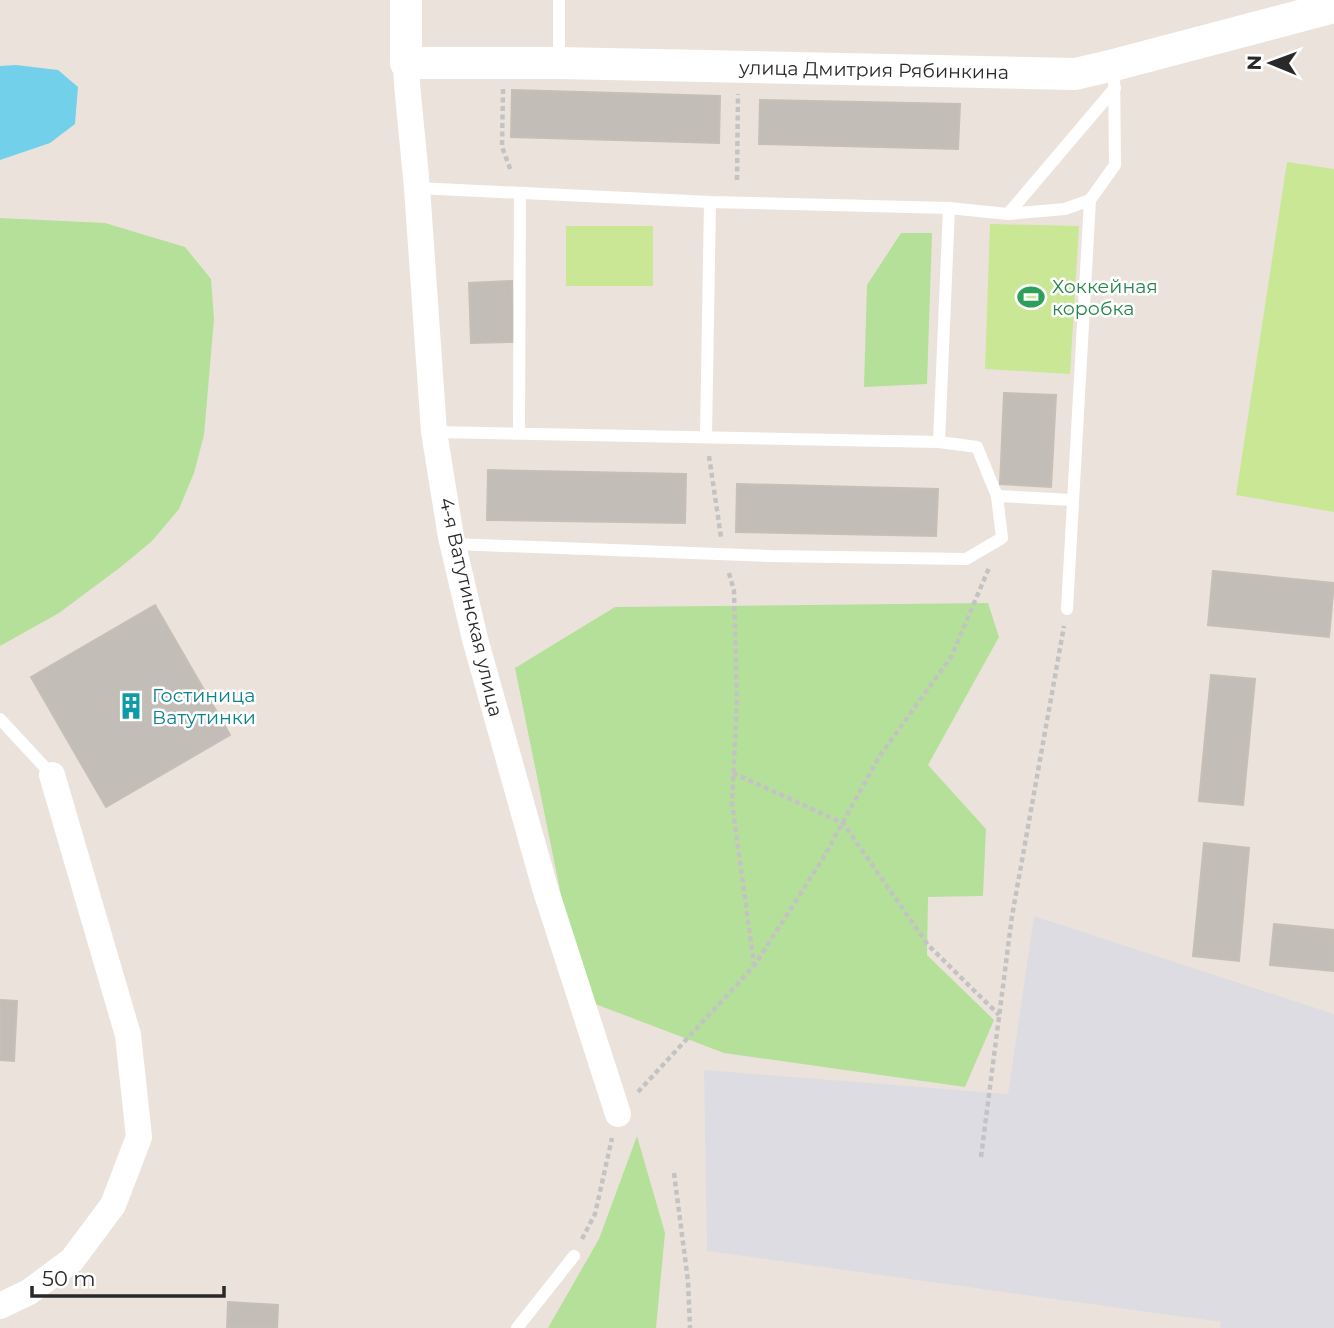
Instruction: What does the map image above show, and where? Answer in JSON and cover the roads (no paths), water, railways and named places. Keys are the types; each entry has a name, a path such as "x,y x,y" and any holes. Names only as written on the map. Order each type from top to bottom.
{"street":[{"name":"4-я Ватутинская улица","path":"406,0 407,84 418,188 434,432 453,544 475,639 545,888 618,1114"},
{"name":"улица Дмитрия Рябинкина","path":"406,63 559,63 1114,77 1205,40 1334,7"},
{"path":"0,1306 29,1292 72,1260 113,1205 139,1137 128,1035 52,775"}],"lane":[{"path":"559,0 559,63"},
{"path":"1067,609 1090,200 1115,165 1114,77"},
{"path":"1008,214 1114,77"},
{"path":"418,188 710,202 949,208 1008,214 1065,209 1090,200"},
{"path":"519,433 520,193"},
{"path":"706,436 710,202"},
{"path":"939,442 949,208"},
{"path":"434,432 939,442 977,447 997,496 1002,538 966,559 453,544"},
{"path":"997,496 1073,500"},
{"path":"0,719 52,775"},
{"path":"517,1328 574,1256"}],"water":[{"path":"0,66 58,70 78,87 75,124 50,143 0,160"}],"place":[{"name":"Хоккейная коробка","path":"1031,297"},
{"name":"Гостиница Ватутинки","path":"131,706"}]}
